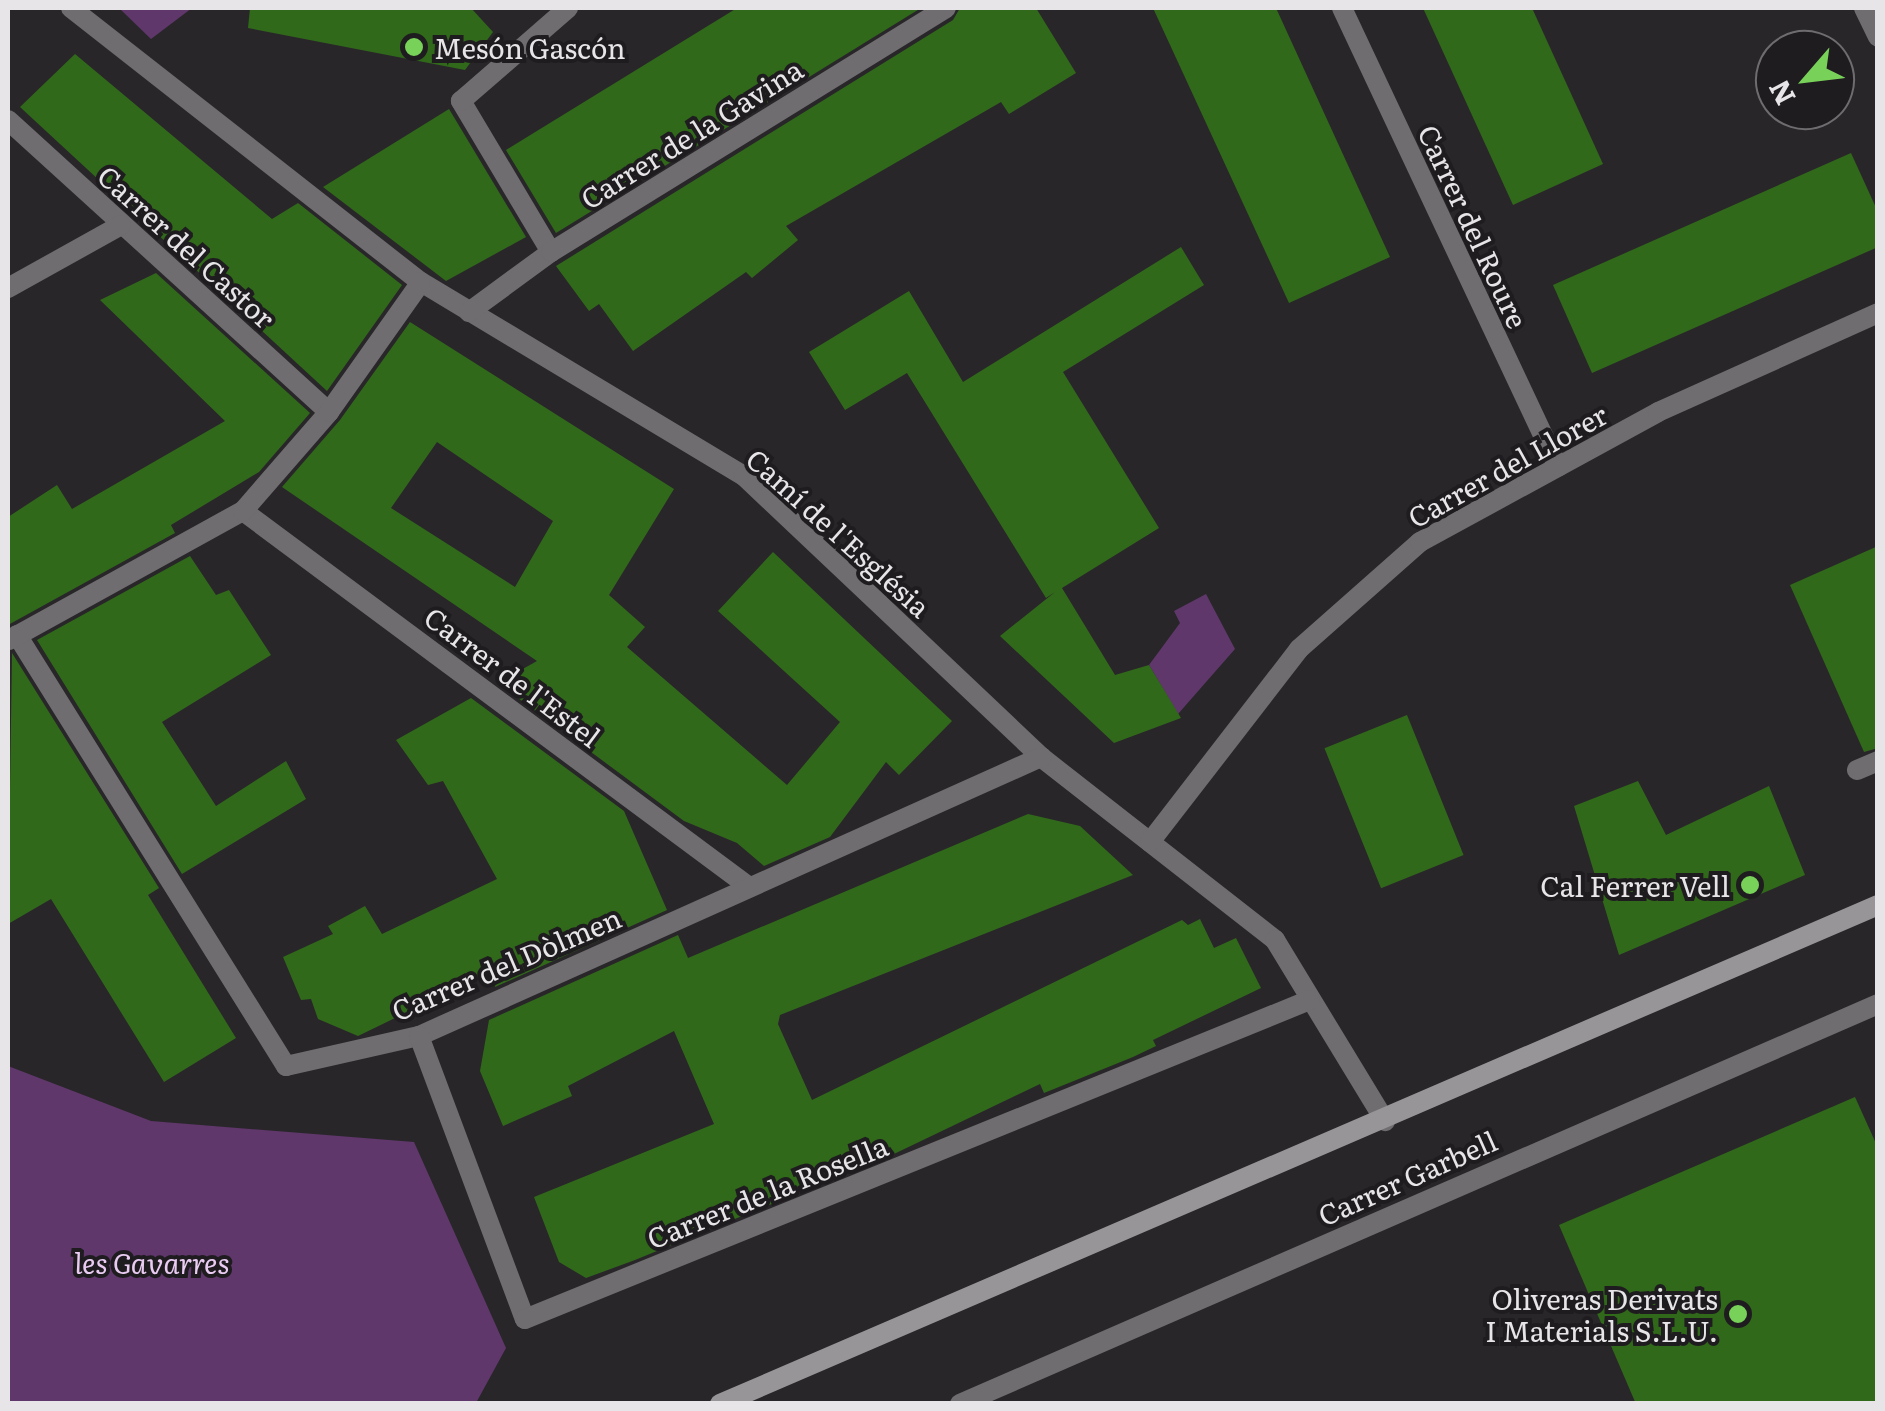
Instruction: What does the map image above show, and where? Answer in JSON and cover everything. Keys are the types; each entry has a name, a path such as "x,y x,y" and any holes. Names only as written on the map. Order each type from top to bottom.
{"main road":[{"path":"720,1404 1878,906"}],"street":[{"name":"Camí de l'Església","path":"72,8 421,282 744,476 1041,757 1274,940 1385,1121"},
{"path":"551,252 460,100 568,8"},
{"name":"Carrer de la Gavina","path":"469,312 551,252 946,8"},
{"name":"Carrer del Roure","path":"1342,8 1558,467"},
{"path":"1864,8 1878,37"},
{"name":"Carrer del Castor","path":"8,120 330,412"},
{"path":"8,288 121,225"},
{"path":"12,638 243,511 330,412 421,282"},
{"name":"Carrer del Llorer","path":"1150,842 1299,649 1420,542 1658,412 1878,313"},
{"name":"Carrer de l'Estel","path":"243,511 748,886"},
{"name":"Carrer del Dòlmen","path":"12,638 286,1066 419,1036 1041,757"},
{"path":"1857,770 1878,761"},
{"name":"Carrer de la Rosella","path":"419,1036 525,1319 1310,1000"},
{"name":"Carrer Garbell","path":"960,1404 1878,1004"}],"green space":[{"path":"119,8 192,8 151,39"},
{"path":"1206,594 1235,649 1178,714 1149,665 1180,623 1174,611"},
{"name":"les Gavarres","path":"8,1066 151,1121 414,1142 506,1348 476,1403 8,1403"}],"building":[{"name":"Mesón Gascón","path":"250,8 471,8 493,32 465,70 248,28"},
{"path":"737,8 921,8 556,233 506,150"},
{"path":"960,8 1036,8 1076,73 1009,114 1001,102 786,226 798,240 752,278 746,272 633,351 599,304 589,311 556,266 953,20"},
{"path":"1153,8 1276,8 1390,257 1289,303"},
{"path":"1423,8 1532,8 1603,164 1513,205"},
{"path":"75,54 272,219 298,203 402,285 327,391 20,107"},
{"path":"449,109 526,237 446,281 323,187"},
{"path":"1851,153 1878,212 1878,247 1592,373 1553,285"},
{"path":"1181,247 1204,285 1063,372 1159,528 1062,588 1115,675 1149,665 1181,718 1114,743 1000,636 1055,592 1046,598 907,373 845,410 809,352 909,291 963,382"},
{"path":"156,273 310,413 259,472 171,525 175,533 8,625 8,517 57,485 72,509 225,421 100,300"},
{"path":"410,322 674,489 609,595 645,627 627,647 787,785 840,722 718,611 773,552 952,721 899,775 886,762 830,837 764,866 737,843 684,821 498,683 537,661 282,487 340,420","holes":["437,442 553,521 515,587 391,508"]},
{"path":"1878,546 1878,748 1864,752 1790,585"},
{"path":"190,556 216,595 229,590 271,655 162,722 216,806 286,761 306,799 182,874 37,640"},
{"path":"12,653 159,888 148,895 236,1038 164,1082 51,899 8,924"},
{"path":"471,698 624,811 667,910 495,987 498,968 358,1036 318,1019 311,999 301,1000 283,957 333,934 328,926 365,906 382,934 497,879 443,781 428,785 396,740"},
{"path":"1407,715 1464,855 1381,888 1324,748"},
{"path":"1638,781 1666,835 1769,786 1805,875 1619,955 1574,806"},
{"path":"1028,814 1080,826 1133,875 780,1015 778,1024 812,1100 1182,920 1188,925 1200,919 1214,948 1236,938 1261,988 1153,1040 1156,1046 1133,1057 1044,1093 1040,1084 896,1153 635,1260 586,1278 559,1262 534,1197 714,1124 674,1031 568,1086 572,1096 503,1126 480,1071 489,1020 678,935 688,958"},
{"name":"Oliveras Derivats I Materials S.L.U.","path":"1855,1097 1878,1148 1878,1404 1636,1404 1559,1225"}],"place":[{"name":"Mesón Gascón","path":"414,47"},
{"name":"Cal Ferrer Vell","path":"1750,885"},
{"name":"Oliveras Derivats I Materials S.L.U.","path":"1738,1314"}]}
